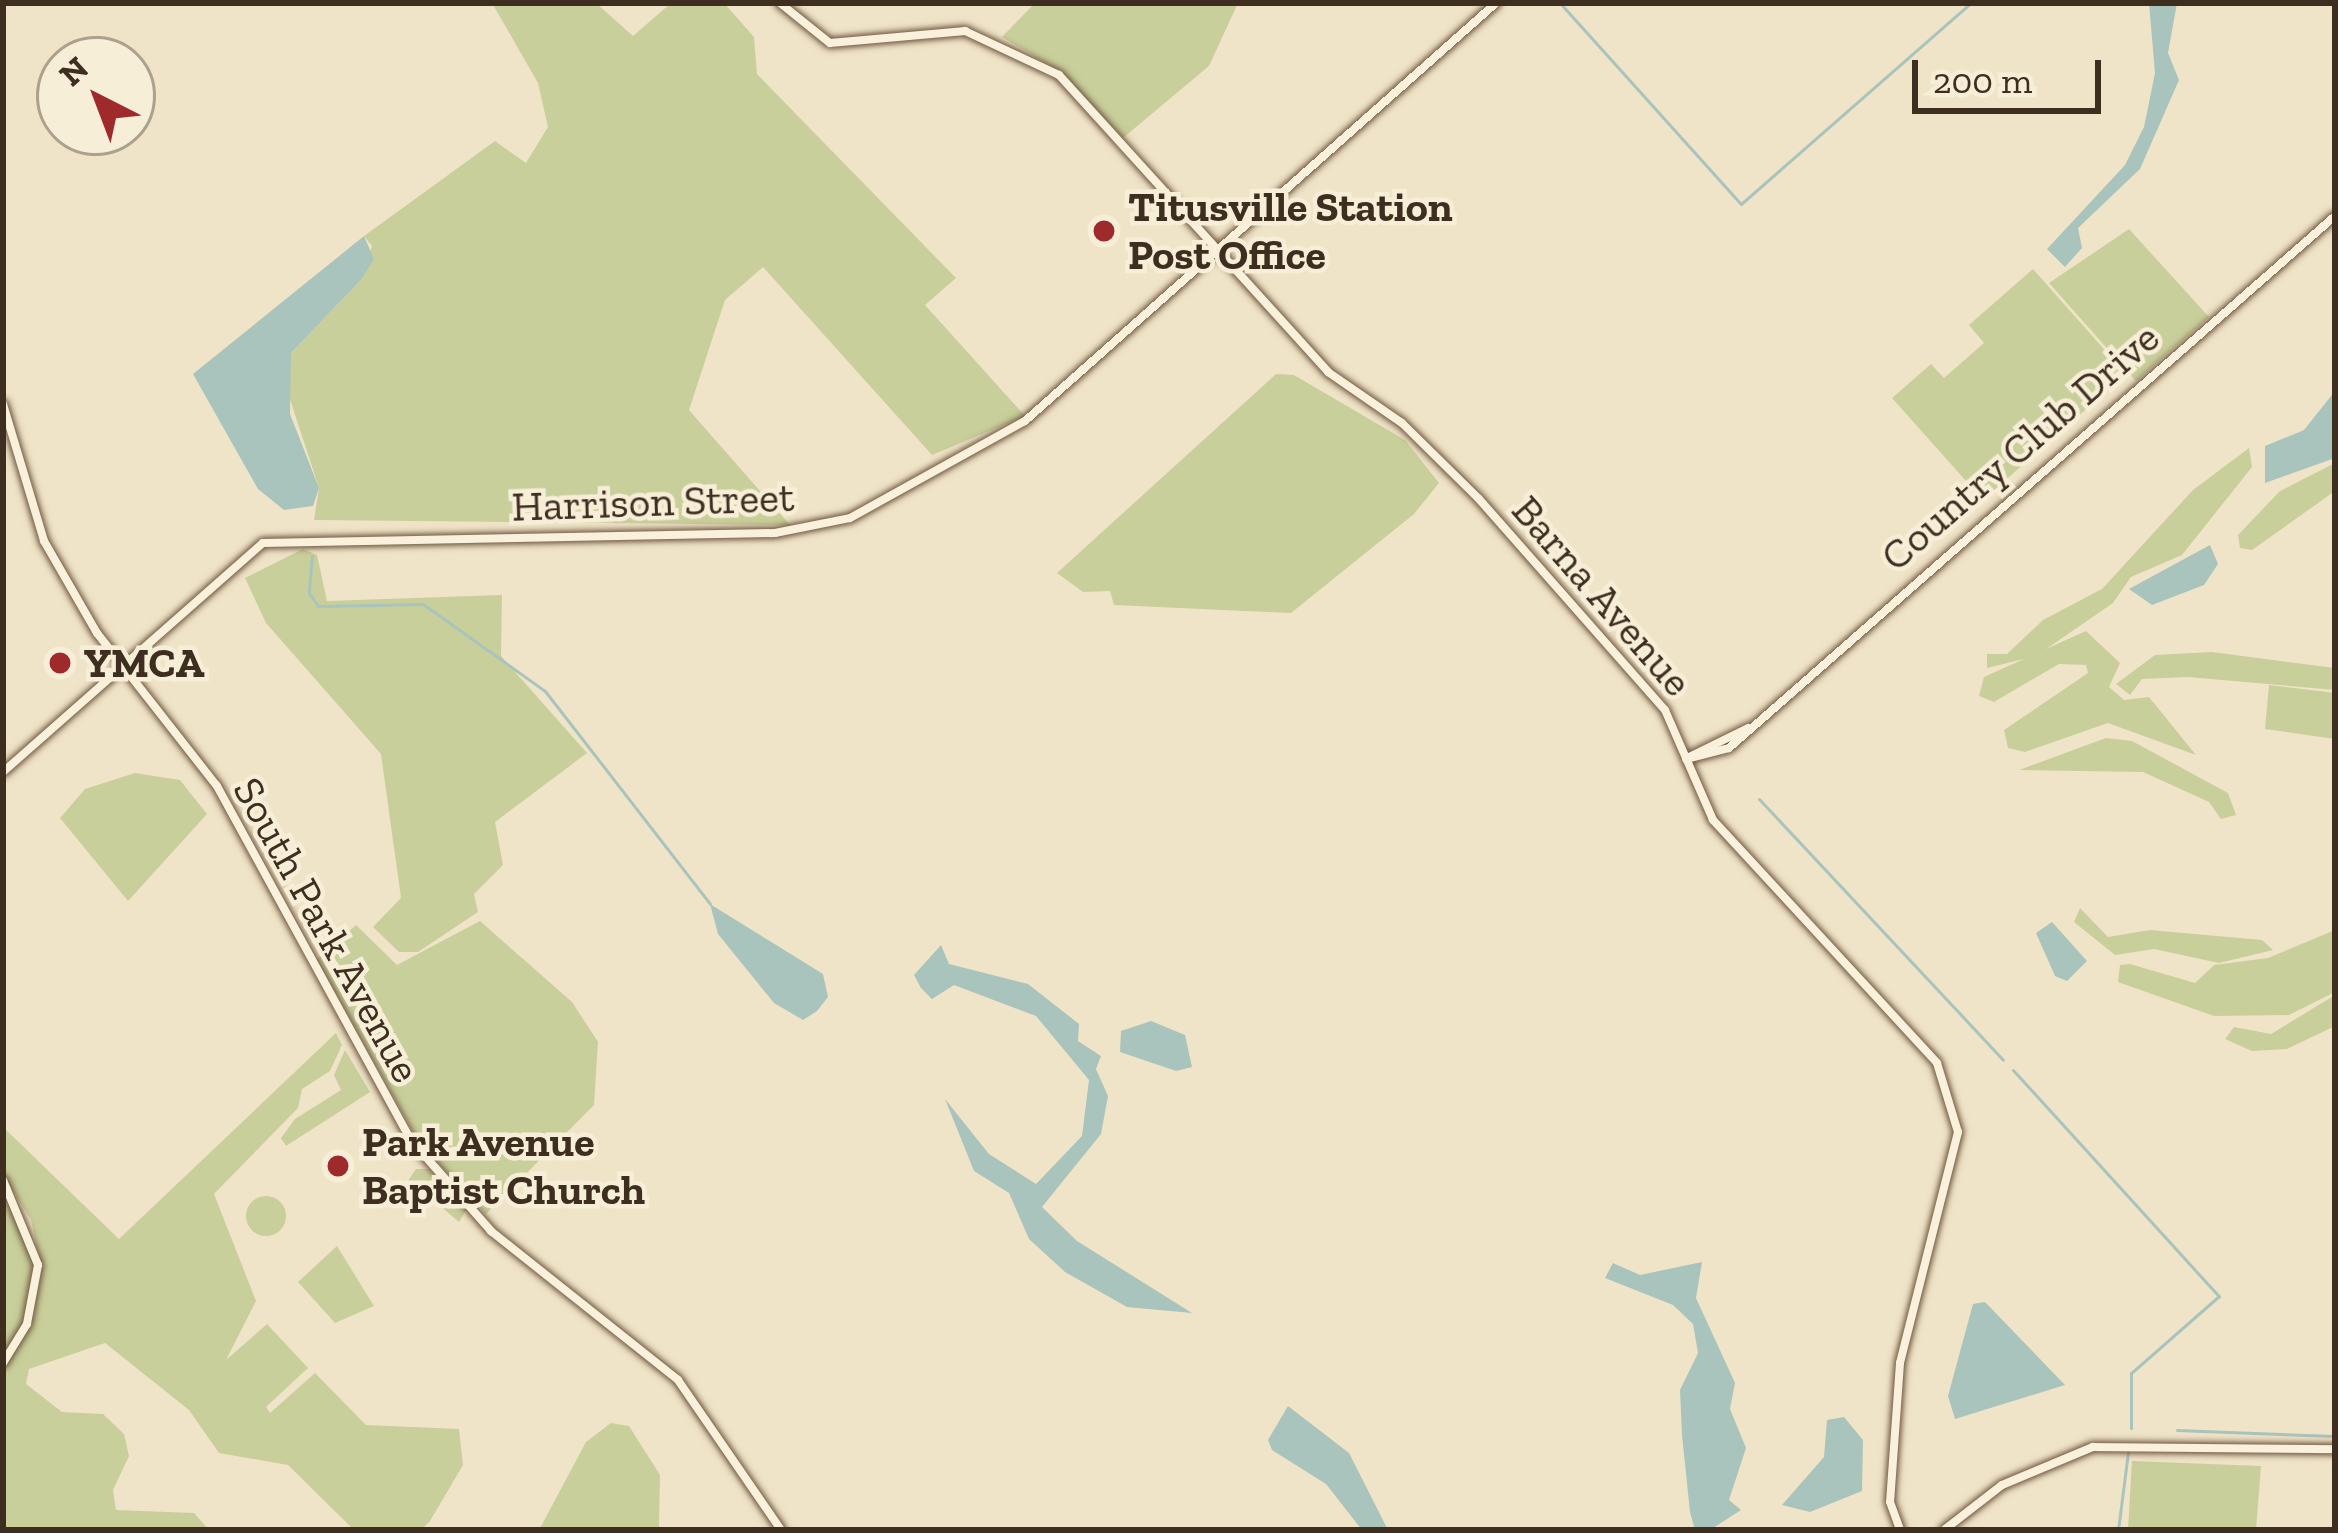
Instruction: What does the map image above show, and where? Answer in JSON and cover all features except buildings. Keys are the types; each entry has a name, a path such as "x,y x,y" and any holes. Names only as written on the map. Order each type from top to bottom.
{"street":[{"name":"Barna Avenue","path":"781,3 830,43 965,31 1045,64 1328,372 1402,423 1465,483 1665,710 1714,820 1925,1048 1958,1108 1900,1363 1890,1502 1900,1530"},
{"name":"Harrison Street","path":"3,772 47,740 118,662 242,554 276,539 775,533 850,518 1025,421 1496,3"},
{"name":"Country Club Drive","path":"1686,759 1709,758 1749,728 2335,216"},
{"name":"South Park Avenue","path":"3,404 44,541 118,662 217,786 380,1095 428,1164 491,1231 678,1380 781,1530"},
{"path":"3,1180 38,1265 27,1324 3,1363"},
{"path":"1944,1530 2002,1485 2106,1444 2335,1449"}],"green space":[{"path":"492,3 596,3 633,36 671,3 724,3 754,37 757,74 956,278 925,305 1025,416 932,455 763,267 725,300 689,410 790,525 314,520 319,488 285,384 291,353 361,280 372,246 364,236 495,141 526,163 548,127 538,83"},
{"path":"1035,3 1238,3 1209,66 1123,138 1061,72 1002,37"},
{"path":"2129,229 2209,317 2136,381 2049,283"},
{"path":"2033,269 2126,374 1983,500 1892,398 1931,364 1944,378 1984,343 1969,325"},
{"path":"1276,374 1294,375 1405,440 1439,483 1414,514 1291,613 1114,605 1110,591 1083,592 1057,573"},
{"path":"2249,448 2252,467 2182,555 2131,577 2113,603 2036,656 1987,668 1987,654 2007,654 2043,620 2102,589 2193,490"},
{"path":"2335,463 2335,491 2252,550 2240,548 2238,535 2280,491"},
{"path":"303,549 317,555 327,601 502,595 501,656 587,753 495,822 503,865 474,894 478,912 418,952 399,952 373,927 401,898 381,754 266,623 245,578"},
{"path":"2086,631 2120,663 2109,687 2124,700 2149,697 2196,755 2108,723 2025,752 2008,748 2004,730 2088,673 2086,665 2059,664 1994,702 1979,696 1984,677"},
{"path":"2212,652 2335,668 2335,690 2188,677 2142,679 2130,695 2116,684 2155,655"},
{"path":"2269,685 2335,693 2335,739 2265,729"},
{"path":"2106,738 2132,741 2228,793 2236,815 2221,819 2209,802 2143,772 2019,770"},
{"path":"135,773 180,780 207,814 128,901 60,818 85,789"},
{"path":"2080,908 2108,937 2150,930 2262,940 2273,950 2219,963 2154,949 2115,955 2074,922"},
{"path":"480,921 572,1002 598,1042 594,1105 486,1214 419,1142 317,959 356,925 397,965"},
{"path":"2335,930 2335,992 2289,1015 2214,1016 2118,982 2120,965 2130,964 2195,983 2214,965 2268,958"},
{"path":"2335,995 2335,1026 2287,1049 2252,1051 2225,1039 2234,1027 2271,1034"},
{"path":"336,1033 342,1045 330,1071 302,1089 298,1108 214,1194 256,1301 226,1360 267,1324 308,1368 266,1407 270,1413 315,1373 366,1425 459,1429 463,1465 430,1521 421,1530 354,1530 288,1465 219,1453 189,1410 105,1343 29,1369 26,1384 62,1412 103,1414 124,1434 129,1456 113,1490 116,1510 194,1513 209,1530 3,1530 3,1368 30,1326 41,1266 31,1220 3,1174 3,1127 119,1239"},
{"path":"345,1050 370,1092 286,1146 281,1138 295,1119 341,1090 334,1075"},
{"path":"416,1169 429,1169 466,1210 459,1222 419,1188 399,1194"},
{"path":"3,1186 34,1264 23,1323 3,1358"},
{"path":"266,1196 280,1202 286,1216 280,1230 266,1236 252,1230 246,1216 252,1202"},
{"path":"337,1246 374,1306 335,1323 298,1282"},
{"path":"611,1423 629,1426 660,1475 659,1530 539,1530 586,1442"},
{"path":"2132,1461 2261,1466 2256,1530 2128,1530"}],"water":[{"path":"2149,3 2177,3 2168,53 2179,80 2140,169 2078,228 2082,248 2065,267 2047,249 2125,165 2144,127 2155,73"},
{"path":"364,236 374,259 361,280 291,353 290,414 319,488 313,506 284,510 258,489 193,374"},
{"path":"2335,391 2335,458 2265,483 2265,446 2304,430"},
{"path":"2210,545 2218,564 2204,585 2152,605 2129,589"},
{"path":"710,904 823,974 828,997 817,1011 803,1020 774,1003 718,934"},
{"path":"2052,922 2087,961 2067,981 2055,976 2036,933"},
{"path":"941,945 949,964 1028,984 1079,1024 1078,1041 1101,1056 1096,1069 1108,1096 1101,1134 1042,1207 1077,1241 1192,1313 1127,1307 1065,1272 1029,1239 1009,1193 974,1171 945,1099 989,1154 1036,1184 1082,1136 1089,1080 1036,1016 954,985 932,999 914,975"},
{"path":"1151,1021 1185,1035 1192,1067 1176,1071 1120,1052 1121,1031"},
{"path":"1702,1262 1696,1298 1735,1383 1730,1409 1746,1448 1729,1500 1741,1510 1710,1530 1695,1530 1682,1435 1680,1390 1698,1353 1693,1324 1673,1305 1605,1278 1613,1263 1640,1275"},
{"path":"1985,1302 2065,1385 1955,1419 1948,1396 1973,1304"},
{"path":"1288,1406 1349,1453 1388,1530 1362,1530 1326,1484 1272,1450 1268,1440"},
{"path":"1844,1417 1863,1440 1862,1491 1810,1512 1782,1505 1824,1457 1827,1420"}],"waterway":[{"path":"1560,3 1741,204 1971,3"},
{"path":"312,556 309,593 318,606 423,604 545,691 710,904"},
{"path":"1759,799 2003,1060"},
{"path":"2013,1070 2219,1296 2131,1373 2131,1428"},
{"path":"2177,1430 2335,1436"},
{"path":"2118,1530 2128,1452"}],"place":[{"name":"Titusville Station Post Office","path":"1104,231"},
{"name":"YMCA","path":"60,663"},
{"name":"Park Avenue Baptist Church","path":"338,1166"}]}
